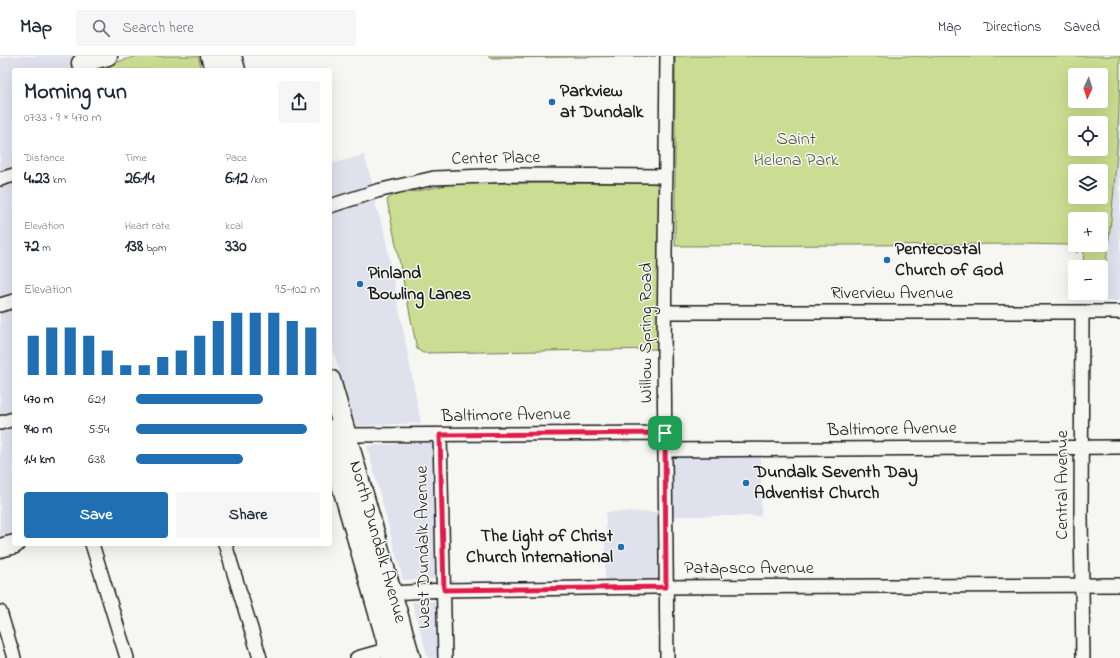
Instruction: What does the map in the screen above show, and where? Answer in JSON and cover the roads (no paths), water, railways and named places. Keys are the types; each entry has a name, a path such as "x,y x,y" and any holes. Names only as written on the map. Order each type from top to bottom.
{"main road":[{"path":"211,56 215,68"},
{"path":"231,56 234,68"},
{"name":"North Dundalk Avenue","path":"332,399 336,436 390,653"},
{"name":"North Dundalk Avenue","path":"336,436 392,593 410,658"}],"street":[{"path":"81,63 108,56"},
{"name":"Willow Spring Road","path":"667,56 665,312 667,658"},
{"name":"Center Place","path":"332,205 377,191 434,178 513,175 666,176"},
{"path":"0,179 12,176"},
{"path":"0,305 12,302"},
{"name":"Riverview Avenue","path":"665,312 1120,312"},
{"name":"Central Avenue","path":"1082,312 1081,446 1083,658"},
{"path":"0,423 12,420"},
{"name":"Baltimore Avenue","path":"336,436 665,433"},
{"name":"West Dundalk Avenue","path":"440,435 445,658"},
{"name":"Baltimore Avenue","path":"665,450 1120,446"},
{"path":"0,548 12,545"},
{"path":"93,546 127,658"},
{"path":"226,546 260,658"},
{"name":"Patapsco Avenue","path":"392,593 444,590 666,587 1120,586"},
{"path":"0,612 14,658"},
{"path":"357,658 390,653"}],"place":[{"name":"Parkview at Dundalk","path":"552,102"},
{"name":"Pentecostal Church of God","path":"887,260"},
{"name":"Pinland Bowling Lanes","path":"360,284"},
{"name":"Dundalk Seventh Day Adventist Church","path":"746,483"},
{"name":"The Light of Christ Church International","path":"621,547"}],"park label":[{"name":"Saint Helena Park","path":"796,150"}]}
